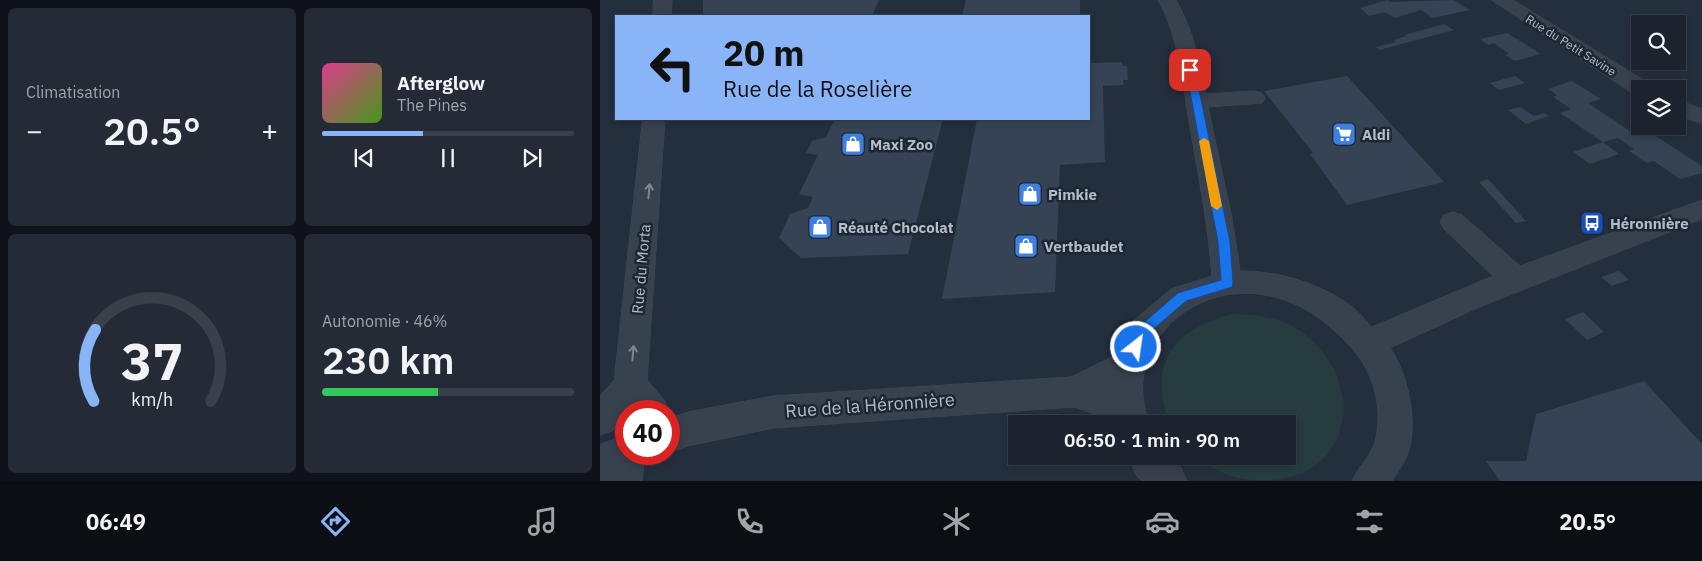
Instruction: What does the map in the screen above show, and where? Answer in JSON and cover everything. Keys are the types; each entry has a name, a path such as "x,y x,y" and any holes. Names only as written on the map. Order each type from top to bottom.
{"street":[{"path":"662,15 663,0"},
{"name":"Rue du Petit Savine","path":"1501,0 1631,82"},
{"path":"1172,3 1185,45 1224,242 1227,283"},
{"path":"1196,100 1254,98"},
{"path":"1686,110 1702,117"},
{"name":"Rue du Morta","path":"630,385 654,120"},
{"path":"1368,343 1466,299 1702,209"},
{"path":"1453,222 1516,280"},
{"path":"1130,415 1128,365 1144,330 1182,297 1227,283 1264,283 1304,294 1337,312 1368,343 1382,363 1395,405 1392,448 1371,481"},
{"path":"1074,392 1128,365"},
{"path":"600,419 611,409 630,385 643,400"},
{"path":"1074,392 1128,415"},
{"name":"Rue de la Héronnière","path":"680,427 773,412 1074,392"},
{"path":"600,463 615,457"},
{"path":"623,481 625,465"},
{"path":"1152,465 1168,481"}],"green space":[{"path":"1232,314 1254,315 1282,321 1313,341 1331,363 1341,388 1343,413 1338,437 1324,458 1303,473 1273,480 1247,479 1233,477 1208,465 1296,465 1296,415 1167,415 1163,403 1161,384 1164,367 1170,352 1194,329"}],"building":[{"path":"703,0 879,0 872,15 703,15"},
{"path":"966,0 1080,0 1080,15 962,15"},
{"path":"1387,0 1390,2 1454,0 1470,10 1433,18 1421,10 1395,18 1385,12 1369,16 1360,8"},
{"path":"1444,24 1454,30 1379,50 1376,47 1396,42 1394,40 1406,36 1404,35"},
{"path":"1507,33 1541,54 1515,61 1505,55 1509,54 1494,43 1488,45 1480,39"},
{"path":"1122,62 1122,66 1127,66 1128,80 1123,80 1124,85 1103,86 1105,162 1060,165 1055,292 942,299 977,120 1090,120 1090,63"},
{"path":"1347,76 1444,182 1347,205 1310,154 1313,153 1264,91"},
{"path":"1515,76 1525,83 1499,90 1490,83"},
{"path":"1572,81 1601,99 1588,103 1631,132 1631,135 1654,135 1702,166 1702,173 1680,179 1654,161 1647,163 1629,151 1634,149 1618,138 1603,142 1560,113 1571,109 1553,97 1557,95 1548,89"},
{"path":"1520,107 1534,116 1544,113 1549,116 1526,124 1508,110"},
{"path":"834,120 943,120 908,254 801,258 779,238 790,214 808,208 813,197 799,194 818,155 806,153 812,141 826,137"},
{"path":"1603,142 1619,154 1590,164 1573,152"},
{"path":"1488,179 1526,221 1516,223 1479,182"},
{"path":"1619,271 1629,280 1612,286 1601,277"},
{"path":"1583,312 1604,332 1587,340 1565,319"},
{"path":"1644,381 1702,444 1702,481 1500,481 1486,461 1526,461 1536,414"}],"slow traffic":[{"path":"1204,141 1217,206"}],"place":[{"name":"Aldi","path":"1344,134"},
{"name":"Maxi Zoo","path":"853,144"},
{"name":"Pimkie","path":"1030,194"},
{"name":"Héronnière","path":"1592,223"},
{"name":"Réauté Chocolat","path":"820,227"},
{"name":"Vertbaudet","path":"1026,246"}],"route":[{"path":"1136,347 1144,330 1182,297 1227,283 1224,242 1190,70"}]}
